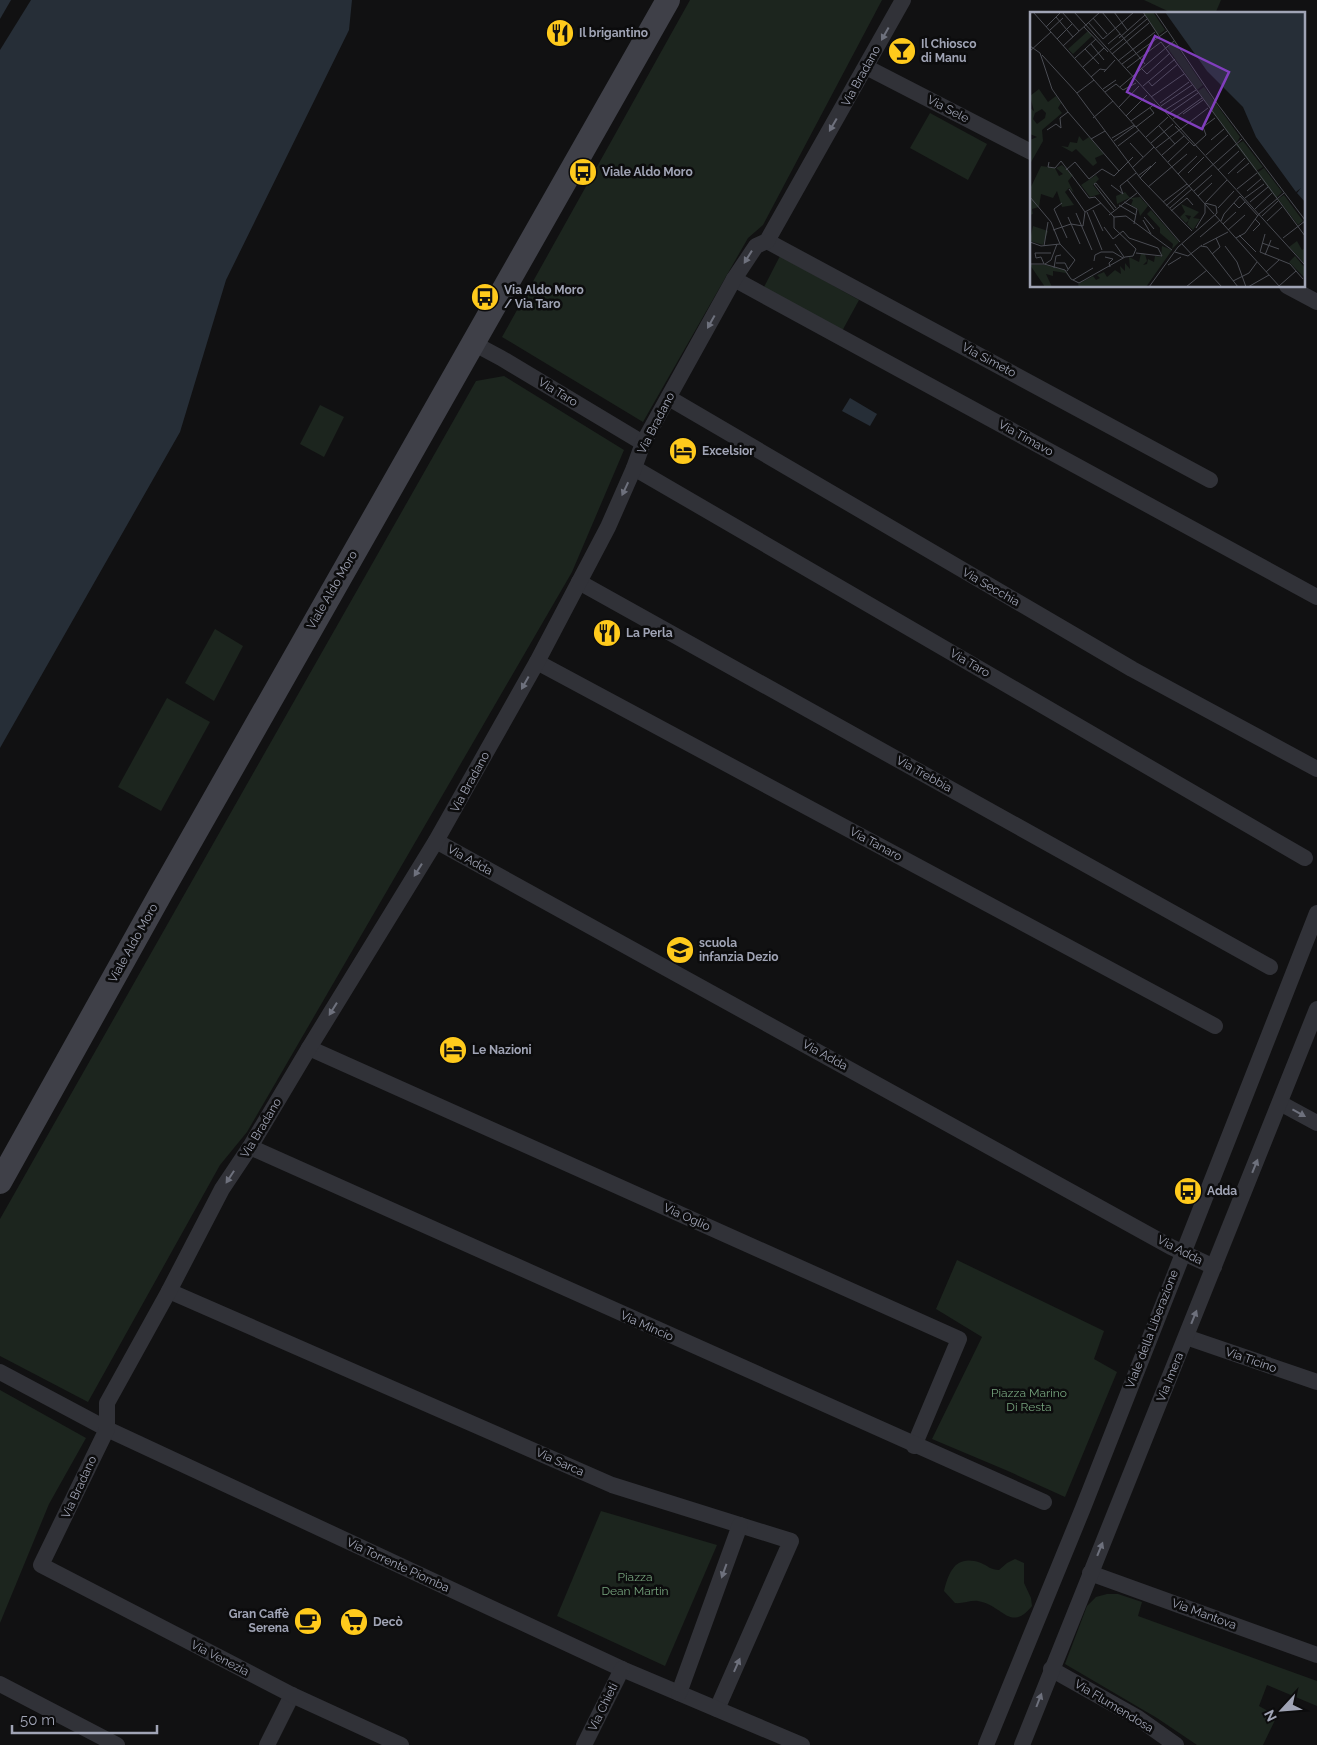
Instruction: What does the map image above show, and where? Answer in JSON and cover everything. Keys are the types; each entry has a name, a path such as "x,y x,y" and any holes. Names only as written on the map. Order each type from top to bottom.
{"street":[{"name":"Viale Aldo Moro","path":"0,1182 166,884 668,0"},
{"name":"Via Bradano","path":"41,1566 107,1429 107,1403 169,1291 222,1189 250,1147 436,841 537,662 608,526 643,443 734,279 756,246 767,241 903,0"},
{"name":"Via Sele","path":"866,67 1030,151"},
{"name":"Via Simeto","path":"767,241 1210,480"},
{"name":"Via Timavo","path":"734,279 1317,597"},
{"path":"1292,288 1316,298"},
{"name":"Via Taro","path":"472,343 501,358 643,443"},
{"name":"Via Secchia","path":"668,398 1132,669 1317,769"},
{"name":"Via Taro","path":"634,468 1305,858"},
{"name":"Via Trebbia","path":"579,582 1270,967"},
{"name":"Via Tanaro","path":"537,662 1215,1026"},
{"name":"Via Adda","path":"436,841 1182,1253 1214,1267"},
{"name":"Viale della Liberazione","path":"986,1745 1083,1508 1317,913"},
{"name":"Via Imera","path":"1022,1745 1317,1009"},
{"name":"Via Oglio","path":"309,1048 959,1338 914,1446"},
{"path":"1280,1103 1317,1124"},
{"name":"Via Mincio","path":"250,1147 914,1446 1044,1502"},
{"name":"Via Sarca","path":"169,1291 612,1485 790,1541 717,1709"},
{"name":"Via Ticino","path":"1186,1337 1317,1382"},
{"name":"Via Torrente Piomba","path":"0,1372 107,1429 622,1669 802,1745"},
{"path":"679,1693 740,1525"},
{"name":"Via Venezia","path":"41,1566 292,1694 401,1745"},
{"name":"Via Mantova","path":"1090,1574 1317,1655"},
{"name":"Via Chieti","path":"584,1745 622,1669"},
{"name":"Via Flumendosa","path":"1051,1669 1138,1718 1176,1745"},
{"path":"0,1684 117,1745"},
{"path":"267,1745 292,1694"}],"green space":[{"path":"690,0 882,0 763,225 748,238 643,422 502,337"},
{"path":"1144,0 1221,0 1216,12 1170,12"},
{"path":"930,113 987,144 968,180 910,148"},
{"path":"780,256 859,300 841,333 763,289"},
{"path":"504,376 624,450 572,572 247,1132 220,1165 88,1402 0,1356 0,1219 476,381"},
{"path":"320,405 344,417 324,457 300,444"},
{"path":"215,629 243,646 214,701 185,683"},
{"path":"167,698 210,722 161,811 118,787"},
{"name":"Piazza Marino Di Resta","path":"957,1260 1104,1331 1094,1359 1117,1372 1065,1497 932,1439 982,1337 936,1309"},
{"path":"0,1390 86,1438 49,1504 0,1623"},
{"name":"Piazza Dean Martin","path":"601,1511 717,1545 665,1666 557,1616"},
{"path":"1015,1559 1024,1563 1024,1583 1031,1598 1032,1606 1018,1617 1006,1615 987,1603 978,1601 955,1603 944,1591 951,1571 960,1563 972,1561 999,1570"},
{"path":"1118,1594 1142,1602 1138,1616 1317,1681 1317,1706 1267,1685 1259,1706 1277,1716 1263,1745 1197,1745 1157,1718 1065,1664 1087,1606 1096,1597"}],"shaded area":[{"path":"0,0 352,0 349,30 226,280 180,432 0,748"},
{"path":"850,398 877,414 870,426 842,411"}],"pier":[{"path":"11,0 31,0 0,50 0,19"}],"place":[{"name":"Il brigantino","path":"560,33"},
{"name":"Il Chiosco di Manu","path":"902,51"},
{"name":"Viale Aldo Moro","path":"583,172"},
{"name":"Via Aldo Moro / Via Taro","path":"485,297"},
{"name":"Excelsior","path":"683,451"},
{"name":"La Perla","path":"607,633"},
{"name":"scuola infanzia Dezio","path":"680,950"},
{"name":"Le Nazioni","path":"453,1050"},
{"name":"Adda","path":"1188,1191"},
{"name":"Gran Caffè Serena","path":"308,1621"},
{"name":"Decò","path":"354,1622"}]}
